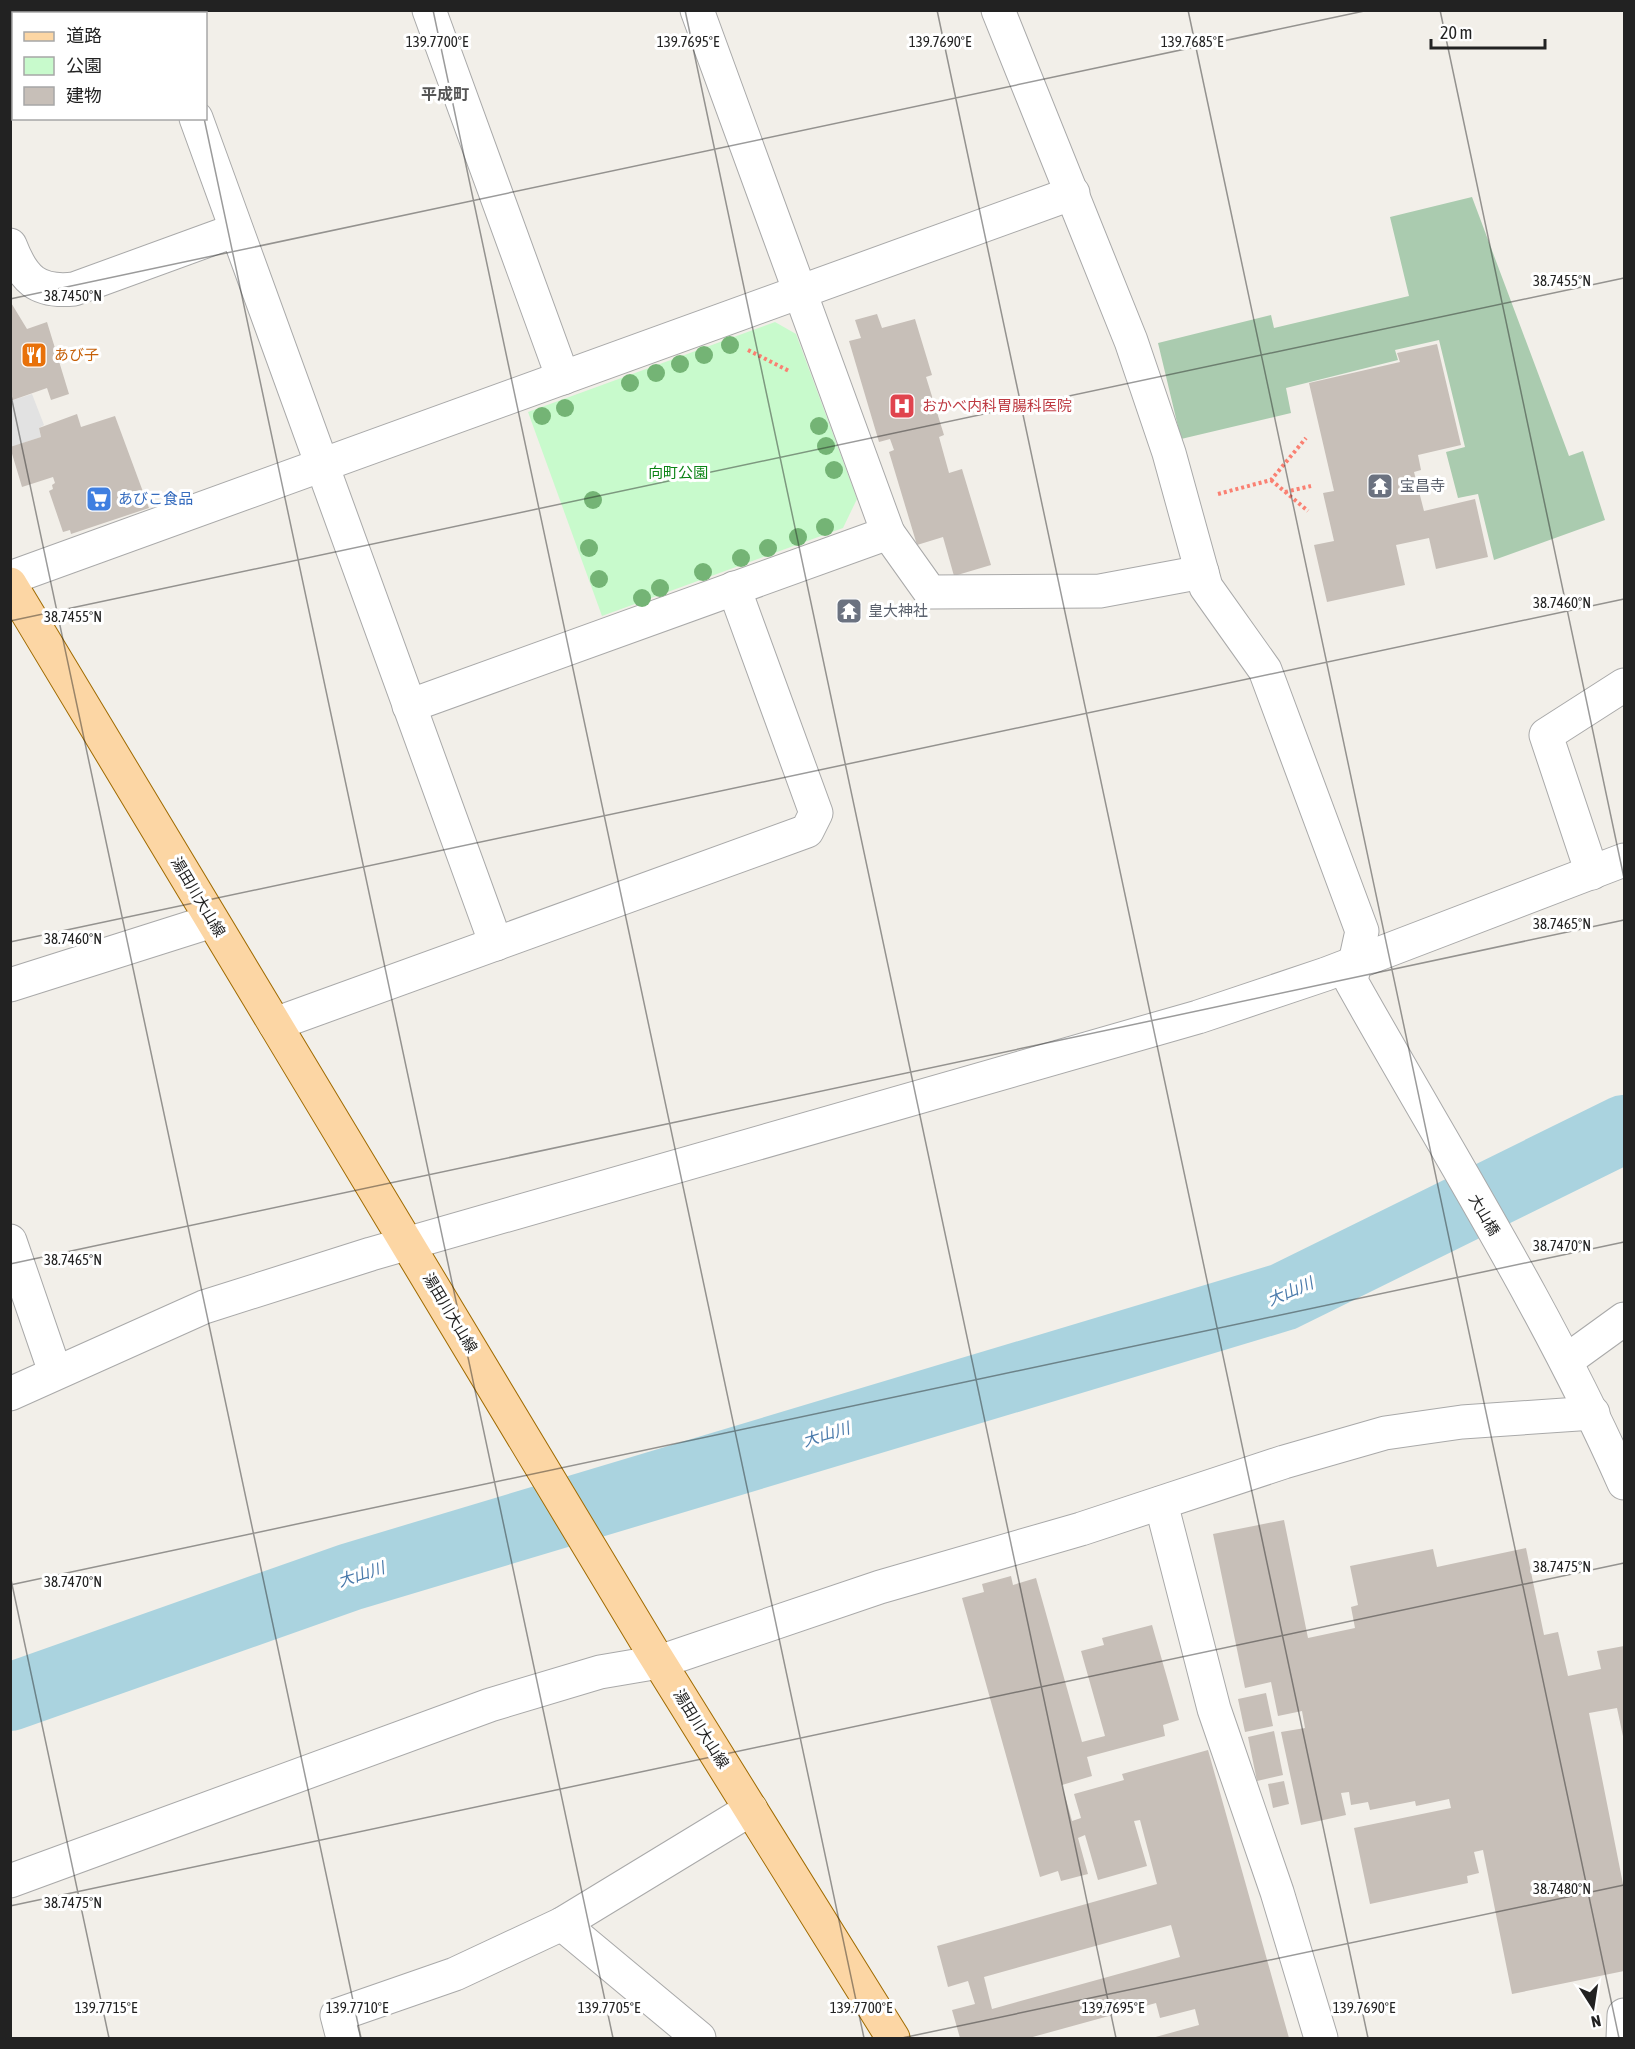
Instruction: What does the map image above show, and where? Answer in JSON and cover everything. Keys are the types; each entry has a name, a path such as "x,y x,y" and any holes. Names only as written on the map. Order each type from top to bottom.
{"main road":[{"name":"湯田川大山線","path":"10,584 655,1656 893,2038"}],"street":[{"path":"429,10 563,378"},
{"path":"697,10 888,532 930,592 1100,591 1202,572"},
{"name":"大山橋","path":"998,10 1131,341 1169,453 1206,587 1265,670 1362,931 1351,981 1562,1353 1593,1413 1624,1482"},
{"path":"196,120 496,944"},
{"path":"10,578 1073,193"},
{"path":"10,245 17,264 27,278 51,291 74,289 236,230"},
{"path":"409,706 888,532"},
{"path":"275,1024 807,831 816,813 734,588"},
{"path":"1592,873 1546,735 1624,685"},
{"path":"10,1394 204,1307 408,1243 1198,1017 1355,962 1624,860"},
{"path":"10,986 212,921"},
{"path":"10,1241 55,1372"},
{"path":"1562,1353 1624,1319"},
{"path":"10,1881 490,1705 1081,1529 1385,1433 1462,1422 1593,1413"},
{"path":"1161,1503 1214,1709 1277,1892 1321,2038"},
{"path":"343,2038 337,2015 455,1974 562,1924 750,1809"},
{"path":"562,1924 699,2038"},
{"path":"1623,2038 1624,2015"}],"path":[{"path":"741,347 793,373"},
{"path":"1183,504 1271,480 1306,438"},
{"path":"1271,480 1308,511"},
{"path":"1285,492 1311,486"}],"green space":[{"path":"1472,197 1569,456 1583,451 1605,520 1494,560 1478,494 1458,498 1446,452 1465,447 1439,340 1395,350 1398,360 1286,388 1291,413 1181,439 1158,343 1271,315 1274,328 1409,296 1390,217"},
{"name":"向町公園","path":"775,322 796,334 857,499 843,528 602,616 528,412"}],"shaded area":[{"path":"32,394 44,425 39,428 41,437 11,447 10,401"}],"building":[{"name":"あび子","path":"10,301 27,329 47,322 69,394 51,400 47,388 10,401"},
{"path":"877,314 882,328 915,319 932,375 926,377 944,435 939,437 949,473 962,469 991,565 954,576 943,537 917,545 889,452 894,450 890,439 879,442 849,341 861,338 855,320"},
{"path":"1437,344 1461,445 1418,455 1421,470 1414,472 1424,511 1475,499 1488,557 1436,569 1429,538 1396,545 1405,585 1327,602 1314,545 1334,541 1323,493 1334,491 1309,383 1400,362 1397,353"},
{"path":"77,414 81,427 115,416 149,508 71,534 70,530 63,532 49,491 53,489 52,485 55,483 53,477 22,487 10,447 41,437 39,428"},
{"path":"1284,1520 1308,1638 1355,1628 1351,1607 1358,1605 1350,1566 1433,1549 1437,1567 1526,1548 1544,1635 1558,1632 1568,1676 1601,1669 1597,1651 1624,1646 1624,1741 1617,1708 1589,1713 1624,1889 1624,1971 1512,1994 1483,1850 1474,1852 1479,1873 1467,1876 1468,1883 1370,1904 1354,1828 1451,1808 1449,1799 1416,1806 1415,1801 1370,1810 1368,1802 1351,1805 1349,1792 1341,1793 1346,1815 1301,1825 1281,1732 1305,1728 1302,1711 1278,1716 1271,1682 1245,1688 1213,1534"},
{"path":"1011,1576 1013,1585 1036,1578 1082,1742 1105,1736 1081,1651 1104,1645 1102,1638 1152,1625 1179,1720 1163,1725 1165,1736 1087,1757 1092,1776 1062,1785 1072,1821 1081,1818 1074,1794 1124,1780 1122,1774 1208,1750 1289,2038 1152,2038 1199,2025 1195,2009 1160,2018 1156,2003 1029,2038 960,2038 952,2010 975,2004 968,1981 948,1987 937,1946 1157,1884 1140,1820 1134,1821 1147,1866 1098,1880 1085,1835 1078,1838 1088,1874 1061,1881 1058,1871 1040,1877 962,1598 984,1592 982,1584","holes":["1171,1925 1180,1957 992,2009 984,1977"]},
{"path":"1266,1693 1273,1726 1245,1732 1238,1699"},
{"path":"1274,1731 1283,1775 1257,1781 1248,1737"},
{"path":"1284,1781 1289,1804 1273,1808 1268,1784"}],"waterway":[{"name":"大山川","path":"10,1697 350,1577 1283,1297 1624,1129"}],"place":[{"name":"あび子","path":"34,355"},
{"name":"おかべ内科胃腸科医院","path":"902,406"},
{"name":"宝昌寺","path":"1380,486"},
{"name":"あびこ食品","path":"99,499"},
{"name":"皇大神社","path":"849,611"}],"district":[{"name":"平成町","path":"445,94"}]}
